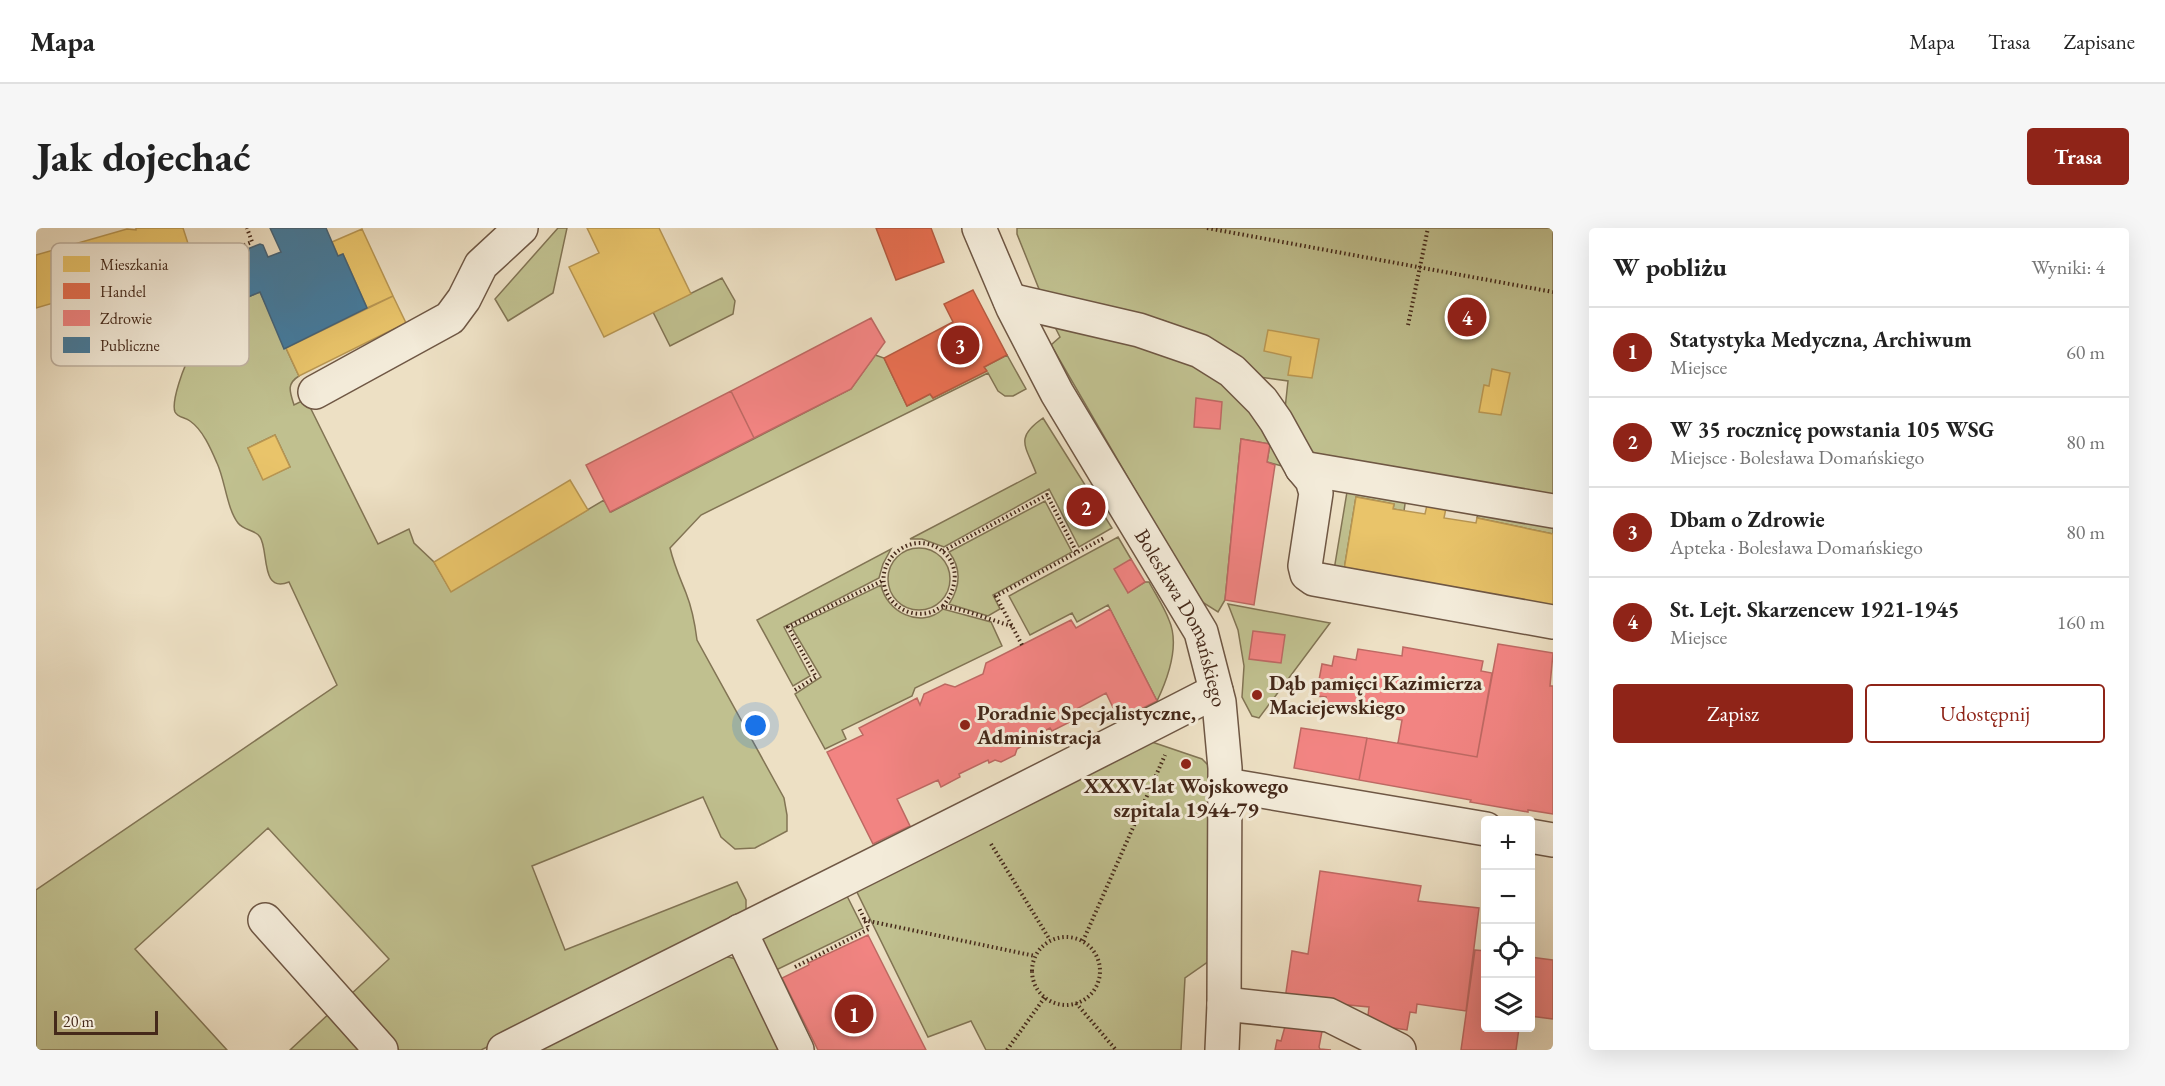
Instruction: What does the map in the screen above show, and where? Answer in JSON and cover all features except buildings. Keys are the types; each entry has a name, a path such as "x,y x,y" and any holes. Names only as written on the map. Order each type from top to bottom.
{"street":[{"path":"315,392 441,325 450,318 464,299 481,265 521,228"},
{"name":"Bolesława Domańskiego","path":"979,228 1010,300 1057,393 1201,632 1219,702 1226,785 1222,1050"},
{"path":"1010,300 1139,330 1180,344 1218,361 1245,382 1276,421 1302,468 1312,480 1316,493 1305,566 1307,574 1314,579 1553,622"},
{"path":"1302,468 1553,511"},
{"path":"504,1050 1216,691"},
{"path":"1226,785 1481,827"},
{"path":"1535,837 1553,840"},
{"path":"265,920 381,1050"},
{"path":"740,931 797,1050"},
{"path":"1224,1004 1329,1016 1399,1050"}],"path":[{"path":"247,228 252,242 249,243"},
{"path":"1207,228 1553,292"},
{"path":"1408,325 1428,228"},
{"path":"944,551 1047,495 1077,553"},
{"path":"1022,645 996,596 1105,538"},
{"path":"921,542 944,551 955,573 955,585 951,596 943,606 922,614 900,609 891,601 884,580 885,569 890,558 903,547 921,542"},
{"path":"795,690 816,678 788,627 884,580"},
{"path":"943,606 1012,626"},
{"path":"1083,941 1178,728 1174,712"},
{"path":"973,814 1050,940"},
{"path":"864,920 1035,956"},
{"path":"764,982 869,929"},
{"path":"1072,937 1083,941 1092,949 1097,958 1100,969 1098,980 1086,998 1076,1004 1054,1003 1037,989 1032,978 1035,956 1050,940 1072,937"},
{"path":"1007,1050 1045,997"},
{"path":"1076,1004 1116,1050"}],"green space":[{"path":"558,228 567,228 553,293 508,321 495,299"},
{"path":"1017,228 1553,228 1553,499 1310,454 1284,418 1288,381 1252,376 1188,330 1162,320 1043,299 1017,234"},
{"path":"722,278 735,301 733,314 670,346 653,312"},
{"path":"260,292 299,376 291,385 290,392 294,405 306,399 378,544 409,529 414,543 434,562 451,591 604,500 611,512 851,389 875,355 884,358 907,406 930,394 933,398 986,371 984,367 1007,355 1026,389 1013,396 1005,396 998,391 988,373 701,515 670,548 690,604 697,640 784,798 787,831 755,848 735,849 721,837 703,797 532,866 565,950 737,882 746,900 746,912 568,1008 481,1050 399,1050 349,996 389,959 268,828 135,949 227,1050 36,1050 36,890 337,685 289,582 280,584 274,582 269,576 260,537 240,526 234,517 220,470 206,440 195,425 175,412 176,392 186,366 249,366 249,297","holes":["275,435 290,467 263,479 248,448"]},
{"path":"1070,323 1206,369 1240,397 1289,468 1267,462 1270,444 1241,439 1225,600 1218,612 1199,600 1051,345 1060,337 1054,325"},
{"path":"1043,418 1112,528 1079,547 1049,489 944,547 922,539 910,539 1036,473 1026,449 1025,437 1028,431"},
{"path":"1348,486 1406,497 1404,511 1393,509 1394,504 1356,497 1344,570 1333,576"},
{"path":"1045,501 1072,552 993,595 1000,609 988,616 949,604 957,585 958,571 949,552"},
{"path":"1479,509 1553,521 1553,534 1477,518"},
{"path":"1118,537 1131,559 1128,592 1149,582 1165,610 1172,630 1171,661 1157,701 1108,605 1077,622 1072,613 1030,635 1009,596"},
{"path":"913,548 925,548 941,557 948,567 950,579 948,591 941,601 925,610 913,610 902,605 893,596 888,585 888,573 893,562 902,553"},
{"path":"891,549 879,578 784,627 810,676 793,686 757,620"},
{"path":"881,585 890,603 905,615 924,618 943,609 991,622 1002,646 915,688 912,696 842,730 846,739 825,749 795,694 821,677 792,628"},
{"path":"1228,604 1330,623 1259,718 1252,716 1242,697 1244,666 1238,630"},
{"path":"1149,741 1202,759 1208,765 1209,961 1185,978 1181,1050 986,1050 971,1021 928,1037 854,886"},
{"path":"844,890 863,928 772,972 760,946 762,934"},
{"path":"716,958 736,959 784,1050 530,1050"},
{"path":"333,1010 366,1050 290,1050"}],"place":[{"name":"St. Lejt. Skarzencew 1921-1945","path":"1467,317"},
{"name":"Dbam o Zdrowie","path":"960,345"},
{"name":"W 35 rocznicę powstania 105 WSG","path":"1086,507"},
{"name":"Dąb pamięci Kazimierza Maciejewskiego","path":"1257,695"},
{"name":"Poradnie Specjalistyczne, Administracja","path":"965,725"},
{"name":"XXXV-lat Wojskowego szpitala 1944-79","path":"1186,764"},
{"name":"Statystyka Medyczna, Archiwum","path":"854,1014"}]}
